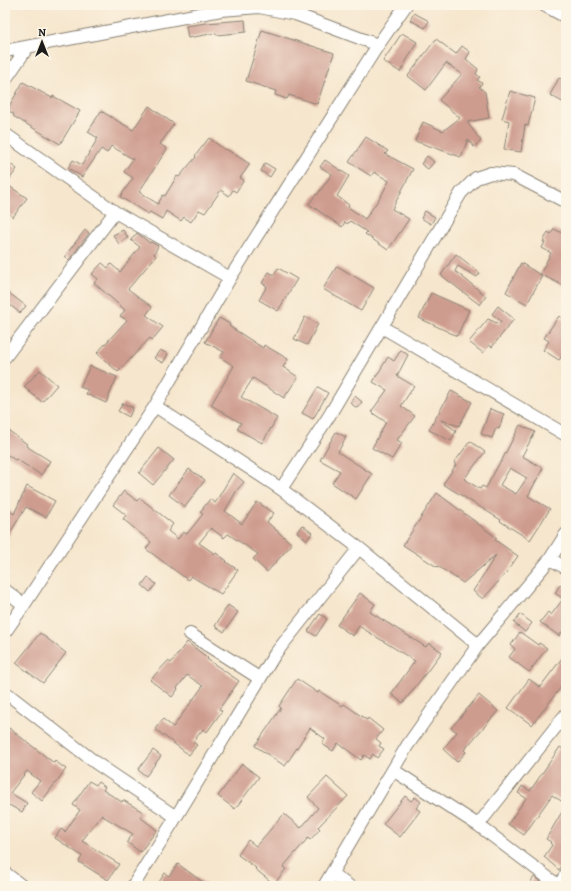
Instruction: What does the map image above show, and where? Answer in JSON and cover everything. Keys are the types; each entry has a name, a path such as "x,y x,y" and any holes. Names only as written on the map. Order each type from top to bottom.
{"street":[{"path":"5,632 155,406 230,278 378,45 406,5"},
{"path":"544,5 566,17"},
{"path":"5,51 221,10 260,7 295,14 378,45"},
{"path":"5,80 27,48"},
{"path":"5,134 115,212 230,278"},
{"path":"281,489 329,416 461,193 476,178 491,173 514,175 566,202"},
{"path":"5,357 115,212"},
{"path":"382,327 566,435"},
{"path":"155,406 281,489 359,548 478,645"},
{"path":"324,886 407,746 478,645 550,559 566,534"},
{"path":"133,886 176,818 259,678 287,638 359,548"},
{"path":"550,559 566,568"},
{"path":"5,590 24,605"},
{"path":"190,634 259,678"},
{"path":"5,692 96,763 176,818"},
{"path":"478,825 566,714"},
{"path":"393,770 478,825 559,886 566,874"},
{"path":"5,873 22,886"},
{"path":"332,874 349,886"}],"building":[{"path":"414,13 429,21 425,28 410,20"},
{"path":"245,20 246,32 217,35 216,33 188,38 186,26"},
{"path":"262,30 334,53 317,104 289,95 287,99 275,95 276,91 246,81"},
{"path":"402,33 417,42 400,72 383,61"},
{"path":"436,39 456,54 462,46 470,52 466,59 478,69 476,74 480,77 477,80 482,83 479,87 485,92 489,118 467,122 481,141 474,147 468,139 461,157 415,141 423,122 443,131 460,118 439,100 462,74 446,63 426,90 408,76"},
{"path":"559,78 566,81 566,104 550,95"},
{"path":"23,82 80,111 60,144 13,116 14,114 7,110"},
{"path":"510,91 535,98 528,126 525,125 521,152 504,149 509,121 502,119"},
{"path":"149,106 174,124 160,144 167,149 139,192 158,204 163,195 165,196 177,176 179,177 196,157 195,156 209,138 225,150 226,149 250,164 240,178 244,180 236,192 233,190 229,196 221,190 205,213 199,210 191,222 184,217 181,221 166,211 162,219 150,212 148,214 120,197 133,178 124,172 133,159 111,146 107,153 101,149 82,177 68,168 73,160 82,165 98,138 88,132 101,111 133,130"},
{"path":"366,137 388,151 385,154 413,169 392,209 409,219 388,250 365,234 367,232 350,221 347,224 345,222 342,227 309,204 332,174 320,167 325,160 349,176 337,196 349,205 348,207 365,219 381,196 389,181 374,172 371,176 349,162"},
{"path":"427,156 434,162 428,169 421,164"},
{"path":"5,160 17,169 6,184 27,198 13,217 5,211"},
{"path":"265,163 275,169 270,177 261,171"},
{"path":"425,211 435,217 431,224 421,218"},
{"path":"554,229 566,235 566,287 540,274 551,253 542,248 545,242 543,242 548,232 551,234"},
{"path":"85,230 89,233 69,260 65,256"},
{"path":"123,230 128,238 119,244 113,235"},
{"path":"137,233 150,243 151,242 158,246 154,254 156,256 128,289 152,307 146,315 163,327 152,340 150,338 118,372 97,353 127,320 120,316 125,310 94,283 98,279 92,274 102,263 108,268 111,264 120,272 140,247 131,240"},
{"path":"456,254 480,273 477,277 458,266 455,271 486,296 480,305 441,275"},
{"path":"521,263 542,276 527,304 506,292"},
{"path":"337,266 374,288 361,311 323,289"},
{"path":"278,268 297,279 278,311 259,300 267,286 262,283 269,272 274,275"},
{"path":"5,290 26,306 20,313 5,301"},
{"path":"431,293 469,310 457,336 419,318"},
{"path":"498,306 514,319 492,347 489,345 483,353 469,342 488,319 499,324 501,321 492,314"},
{"path":"559,316 566,321 566,351 559,360 543,350 549,341 544,338"},
{"path":"305,317 318,324 307,345 294,339"},
{"path":"219,318 230,324 229,326 263,348 264,345 288,359 283,367 298,377 284,398 253,378 241,397 277,418 262,443 237,429 241,423 211,405 234,366 220,357 224,352 205,342"},
{"path":"160,350 168,354 163,363 154,358"},
{"path":"401,350 408,355 397,376 414,386 401,406 415,416 397,440 402,443 392,459 372,448 386,422 371,412 387,390 373,382 388,357 394,361"},
{"path":"90,366 117,377 106,403 86,394 88,390 80,387"},
{"path":"40,370 57,385 42,402 24,387"},
{"path":"318,387 328,393 313,419 302,413"},
{"path":"451,391 472,402 459,426 441,420 456,431 451,441 429,430"},
{"path":"355,396 362,402 357,408 350,403"},
{"path":"123,403 133,408 129,417 118,411"},
{"path":"490,409 504,414 499,429 496,428 492,438 481,434"},
{"path":"520,425 535,432 522,456 543,468 528,496 550,509 530,540 443,484 456,465 454,463 470,441 485,452 464,479 480,489 482,486 486,488","holes":["510,468 527,478 516,494 500,485"]},
{"path":"5,428 27,444 26,446 50,461 41,475 5,453"},
{"path":"336,432 346,437 338,452 372,474 356,499 332,483 340,471 320,460"},
{"path":"159,448 174,460 153,485 139,473"},
{"path":"189,469 205,480 185,507 169,495"},
{"path":"233,473 244,482 237,490 225,511 242,524 257,502 274,513 267,522 292,544 267,572 253,559 258,554 228,534 224,538 211,528 199,543 215,554 216,553 238,570 221,594 191,576 188,580 146,549 151,542 123,519 126,515 113,505 124,491 137,501 140,498 173,524 168,531 178,539 183,532 187,534 203,514 200,512 210,499 215,503"},
{"path":"27,486 55,501 46,517 26,507 5,541 5,508 14,514"},
{"path":"437,493 497,538 495,540 518,556 506,573 483,599 473,591 496,555 463,583 403,545"},
{"path":"302,525 312,533 307,540 297,532"},
{"path":"148,577 156,584 150,592 142,585"},
{"path":"560,585 566,588 566,592 562,598 555,593"},
{"path":"360,593 375,604 370,612 426,647 429,643 442,652 403,703 391,694 415,661 359,626 353,636 337,625"},
{"path":"566,595 566,627 559,636 540,622 548,612 551,615"},
{"path":"228,605 238,612 224,632 215,626"},
{"path":"320,614 327,619 316,636 308,631"},
{"path":"520,614 532,623 525,632 514,623"},
{"path":"520,632 538,645 539,643 547,648 529,672 509,657 515,649 511,645"},
{"path":"40,633 66,653 43,683 16,663"},
{"path":"187,642 208,658 207,659 239,681 219,709 222,711 207,732 203,729 193,742 197,745 189,755 155,729 163,719 173,727 203,686 187,675 172,697 150,680 168,661 171,663"},
{"path":"566,653 566,691 561,687 532,725 508,708 529,679 540,687"},
{"path":"297,679 318,693 319,691 342,706 344,704 367,720 368,718 383,730 376,739 381,743 379,746 384,749 377,758 373,754 370,759 364,755 361,760 338,743 333,751 322,744 325,739 310,728 285,766 255,746 281,708 279,706"},
{"path":"479,695 498,711 464,750 466,752 457,762 443,749 457,732 451,728"},
{"path":"5,725 54,763 55,761 66,769 42,801 31,792 40,781 27,771 10,793 27,803 22,812 5,803"},
{"path":"560,747 566,751 566,804 552,795 524,835 508,824 526,798 518,793 522,786 530,791"},
{"path":"153,750 161,756 146,776 138,770"},
{"path":"242,764 259,777 235,809 218,796"},
{"path":"327,777 348,796 318,827 320,829 310,840 308,838 283,867 286,869 274,884 238,855 248,840 256,846 284,814 301,828 318,808 308,797"},
{"path":"89,781 96,785 98,782 105,787 103,790 122,802 123,800 143,812 140,817 157,830 140,852 127,842 133,834 101,815 82,841 119,864 108,880 79,862 82,856 55,838 61,829 65,832 80,810 73,805"},
{"path":"405,796 411,801 415,797 421,802 416,808 420,811 400,837 383,824"},
{"path":"566,805 566,860 559,870 544,857 552,845 550,843 551,842 546,839"},
{"path":"178,864 208,886 165,886 159,882 165,873 169,876"},
{"path":"534,877 547,886 528,886"}]}
